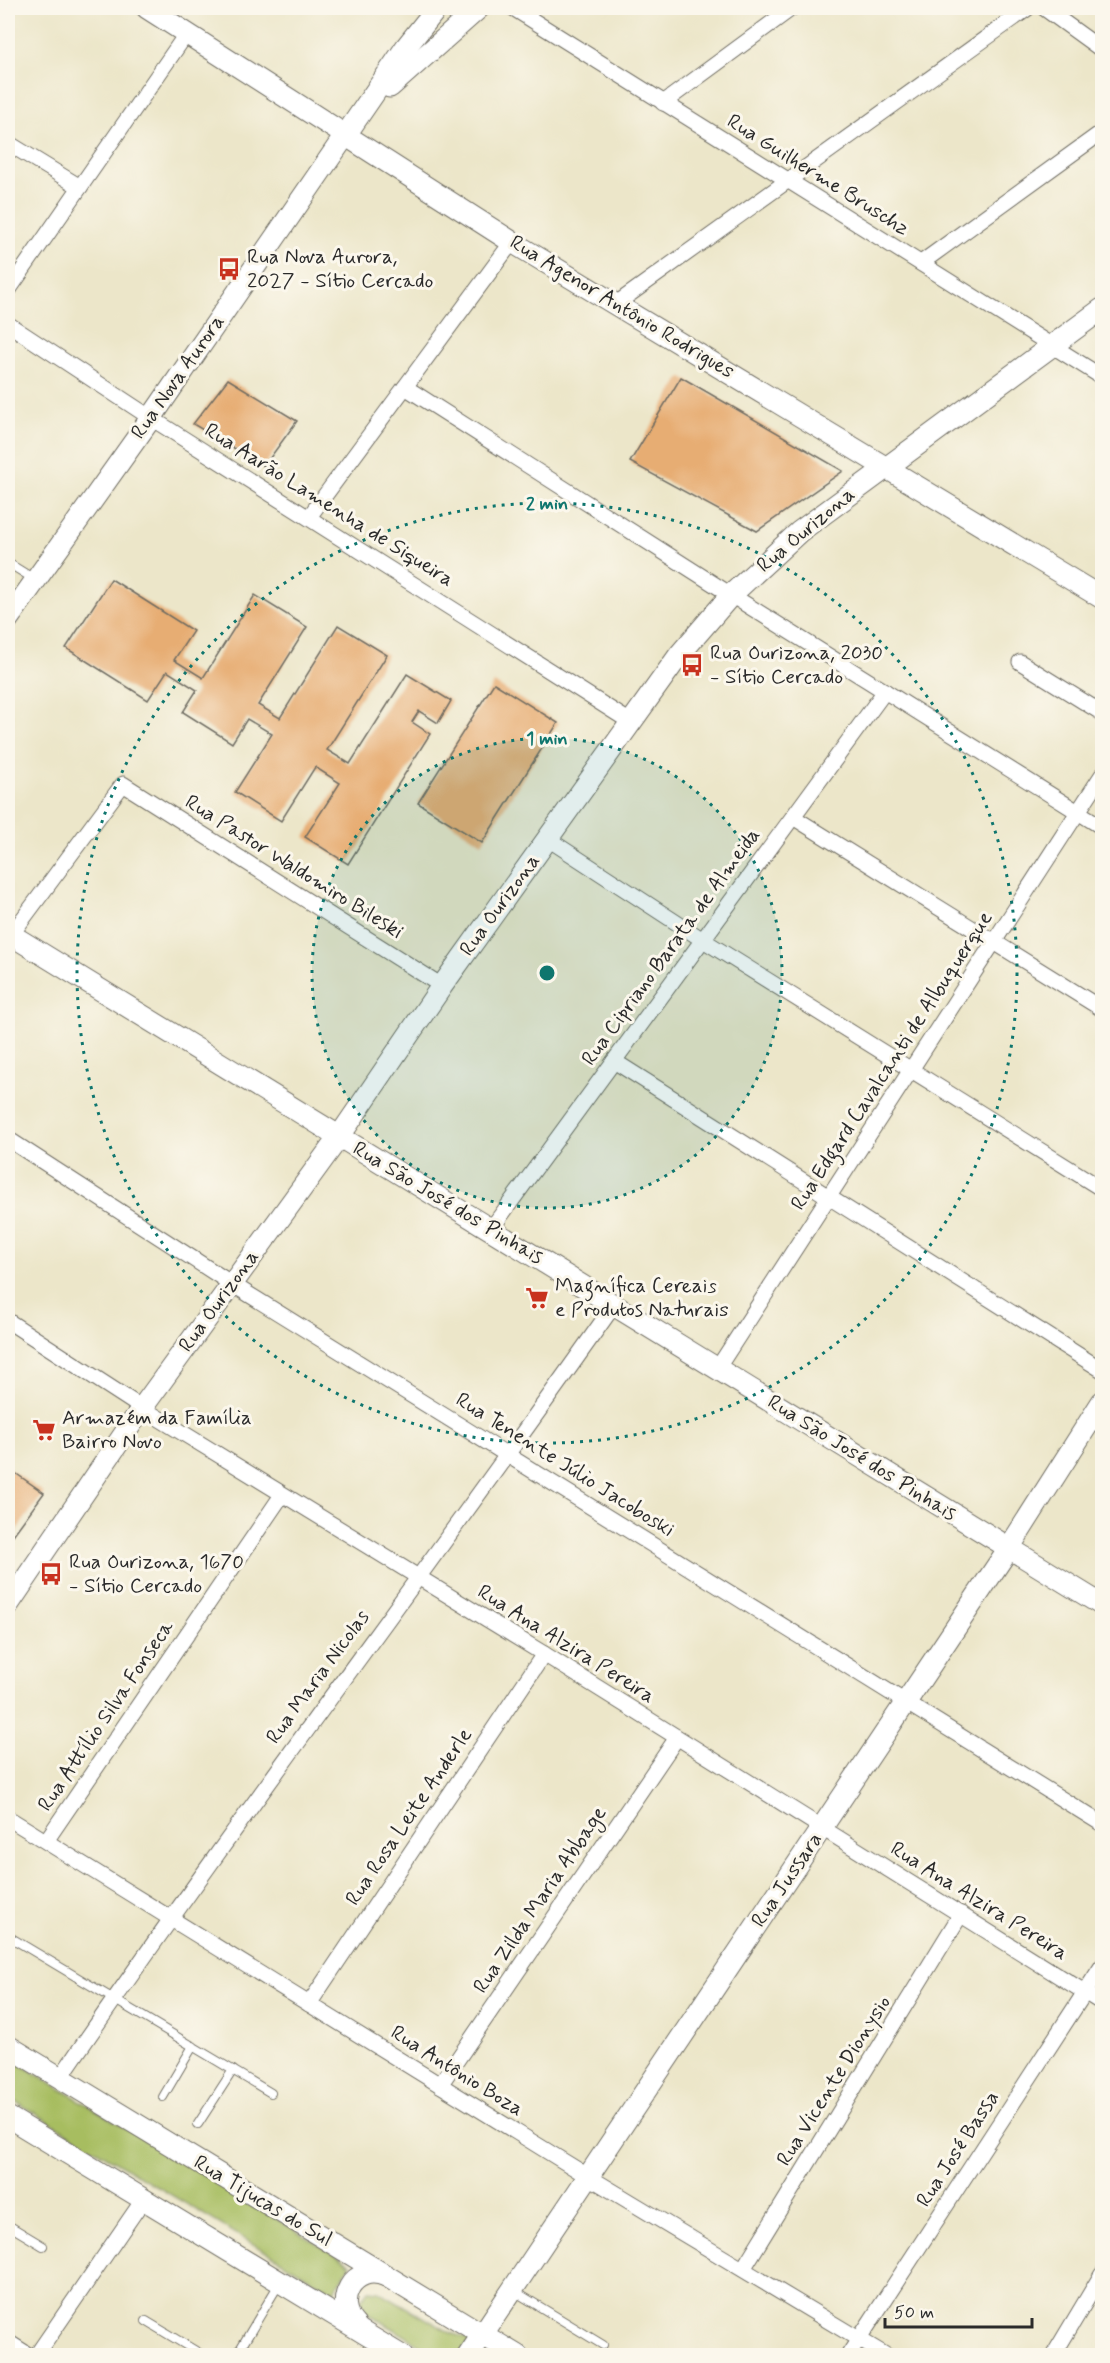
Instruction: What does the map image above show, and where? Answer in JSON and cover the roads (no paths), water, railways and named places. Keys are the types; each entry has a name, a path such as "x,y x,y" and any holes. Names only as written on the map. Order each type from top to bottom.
{"main road":[{"name":"Rua Agenor Antônio Rodrigues","path":"147,8 346,133 512,242 887,466 1102,598"},
{"name":"Rua Nova Aurora","path":"8,619 151,418 346,133 436,8"},
{"name":"Rua Nova Aurora","path":"346,133 404,73 479,8"},
{"name":"Rua Ourizona","path":"8,1605 142,1408 339,1137 442,986 548,839 629,721 680,654 730,595 799,532 1102,309"},
{"name":"Rua São José dos Pinhais","path":"8,936 491,1229 1102,1605"},
{"name":"Rua Jussara","path":"468,2355 1009,1548 1102,1402"},
{"name":"Rua Tijucas do Sul","path":"8,2046 518,2355"},
{"path":"8,2117 402,2355"},
{"path":"358,2328 349,2320 344,2309 344,2297 349,2286 358,2278 369,2274 381,2274 392,2279"}],"street":[{"name":"Rua Guilherme Bruschz","path":"513,8 1102,377"},
{"path":"663,103 792,8"},
{"path":"616,304 1028,8"},
{"path":"1044,8 1102,50"},
{"path":"8,291 187,33"},
{"path":"921,263 1102,132"},
{"path":"8,143 80,187"},
{"path":"309,517 512,242"},
{"name":"Rua Aarão Lamenha de Siqueira","path":"8,324 151,418 629,721"},
{"path":"405,387 730,595 1102,827"},
{"path":"1020,662 1102,713"},
{"name":"Rua Cipriano Barata de Almeida","path":"491,1229 885,691"},
{"name":"Rua Edgard Cavalcanti de Albuquerque","path":"717,1369 1102,775"},
{"name":"Rua Pastor Waldomiro Bileski","path":"8,936 123,784 442,986"},
{"path":"793,817 1102,1009"},
{"path":"548,839 703,940 1102,1189"},
{"path":"614,1060 1102,1370"},
{"name":"Rua Tenente Júlio Jacoboski","path":"8,1139 232,1284 1102,1824"},
{"name":"Rua Maria Nicolas","path":"60,2078 170,1918 418,1576 509,1455 614,1305"},
{"name":"Rua Ana Alzira Pereira","path":"8,1321 142,1408 544,1654 1102,2003"},
{"name":"Rua Attílio Silva Fonseca","path":"46,1841 282,1495"},
{"name":"Rua Rosa Leite Anderle","path":"309,2004 544,1654"},
{"name":"Rua Zilda Maria Abbage","path":"440,2085 676,1738"},
{"name":"Rua Antônio Boza","path":"8,1818 440,2085 887,2355"},
{"name":"Rua Vicente Dionysio","path":"743,2269 961,1914"},
{"name":"Rua José Bassa","path":"848,2355 1102,1966"},
{"path":"36,2355 143,2200"},
{"path":"1053,2355 1102,2274"},
{"path":"8,2342 30,2355"}],"lane":[{"path":"8,563 35,580"},
{"path":"8,1936 271,2093"},
{"path":"163,2097 193,2046"},
{"path":"198,2124 233,2070"},
{"path":"8,2225 43,2246"},
{"path":"236,2355 280,2282"},
{"path":"512,2290 603,2345"},
{"path":"146,2321 204,2355"}],"place":[{"name":"Rua Nova Aurora, 2027 - Sítio Cercado","path":"229,269"},
{"name":"Rua Ourizona, 2030 - Sítio Cercado","path":"692,665"},
{"name":"Magnífica Cereais e Produtos Naturais","path":"537,1298"},
{"name":"Armazém da Família Bairro Novo","path":"44,1430"},
{"name":"Rua Ourizona, 1670 - Sítio Cercado","path":"51,1574"}]}
